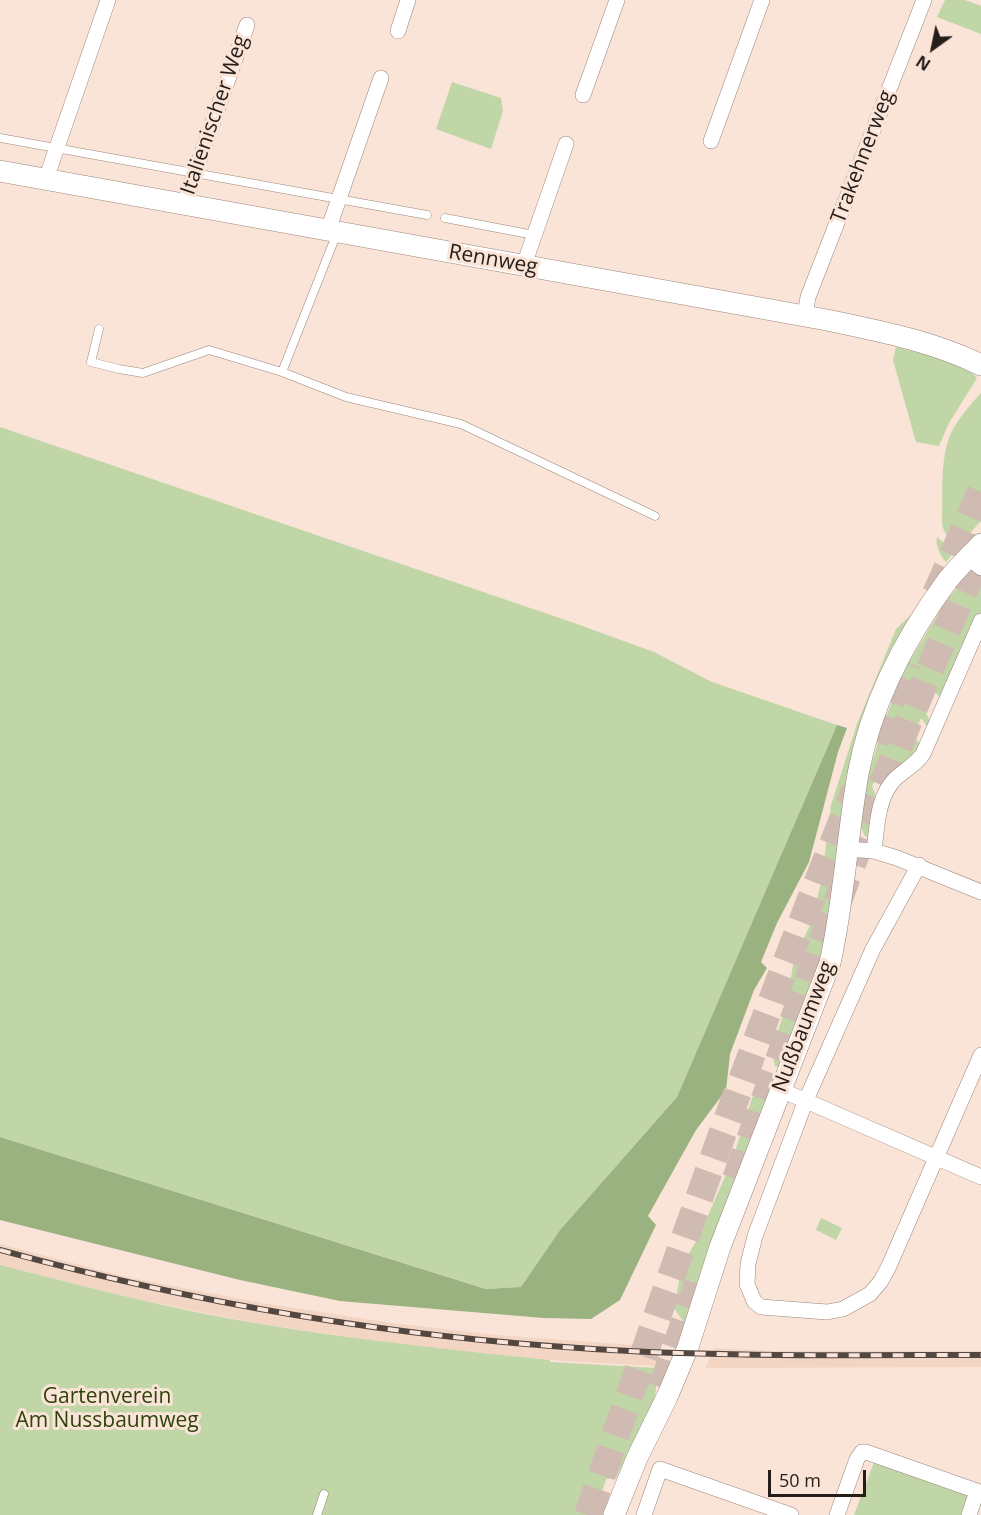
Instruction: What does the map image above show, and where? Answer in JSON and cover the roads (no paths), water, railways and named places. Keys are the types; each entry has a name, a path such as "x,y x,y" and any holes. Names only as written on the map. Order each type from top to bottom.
{"street":[{"path":"46,179 108,0"},
{"path":"398,30 408,0"},
{"path":"583,95 617,0"},
{"path":"711,141 762,0"},
{"name":"Trakehnerweg","path":"805,316 808,297 924,0"},
{"name":"Italienischer Weg","path":"184,204 247,25"},
{"path":"333,231 339,199 381,78"},
{"path":"524,266 566,144"},
{"name":"Rennweg","path":"0,171 805,316 914,339 981,364"},
{"name":"Nußbaumweg","path":"614,1515 636,1458 667,1397 688,1347 720,1247 830,963 837,930 858,772 867,737 884,689 900,655 948,579 977,556"},
{"path":"873,851 882,801 893,781 917,762 923,754 981,621"},
{"path":"848,849 873,851 919,865 981,892"},
{"name":"Nußbaumweg","path":"919,865 873,949 806,1100 768,1198 748,1264 747,1284 754,1301 766,1308 827,1312 843,1309 870,1294 881,1281 889,1266 936,1158"},
{"path":"936,1158 981,1055"},
{"path":"781,1090 981,1177"},
{"path":"837,1515 857,1459 862,1452 977,1491 969,1515"},
{"path":"644,1515 660,1469 791,1515"}],"lane":[{"path":"0,138 427,215"},
{"path":"444,218 534,235"},
{"path":"282,372 333,231"},
{"path":"99,329 91,362 143,373 209,350 282,372 346,397 461,424 655,516"},
{"path":"317,1515 324,1494"}],"tunnel":[{"path":"936,594 981,492"},
{"path":"736,1179 822,942 883,785 981,553"},
{"path":"874,741 907,662"},
{"path":"588,1515 750,1060 855,790"},
{"path":"662,1388 698,1284"}],"railway":[{"path":"0,1250 146,1286 220,1301 294,1315 443,1336 593,1349 690,1353 981,1355"}],"park label":[{"name":"Gartenverein Am Nussbaumweg","path":"107,1409"}]}
